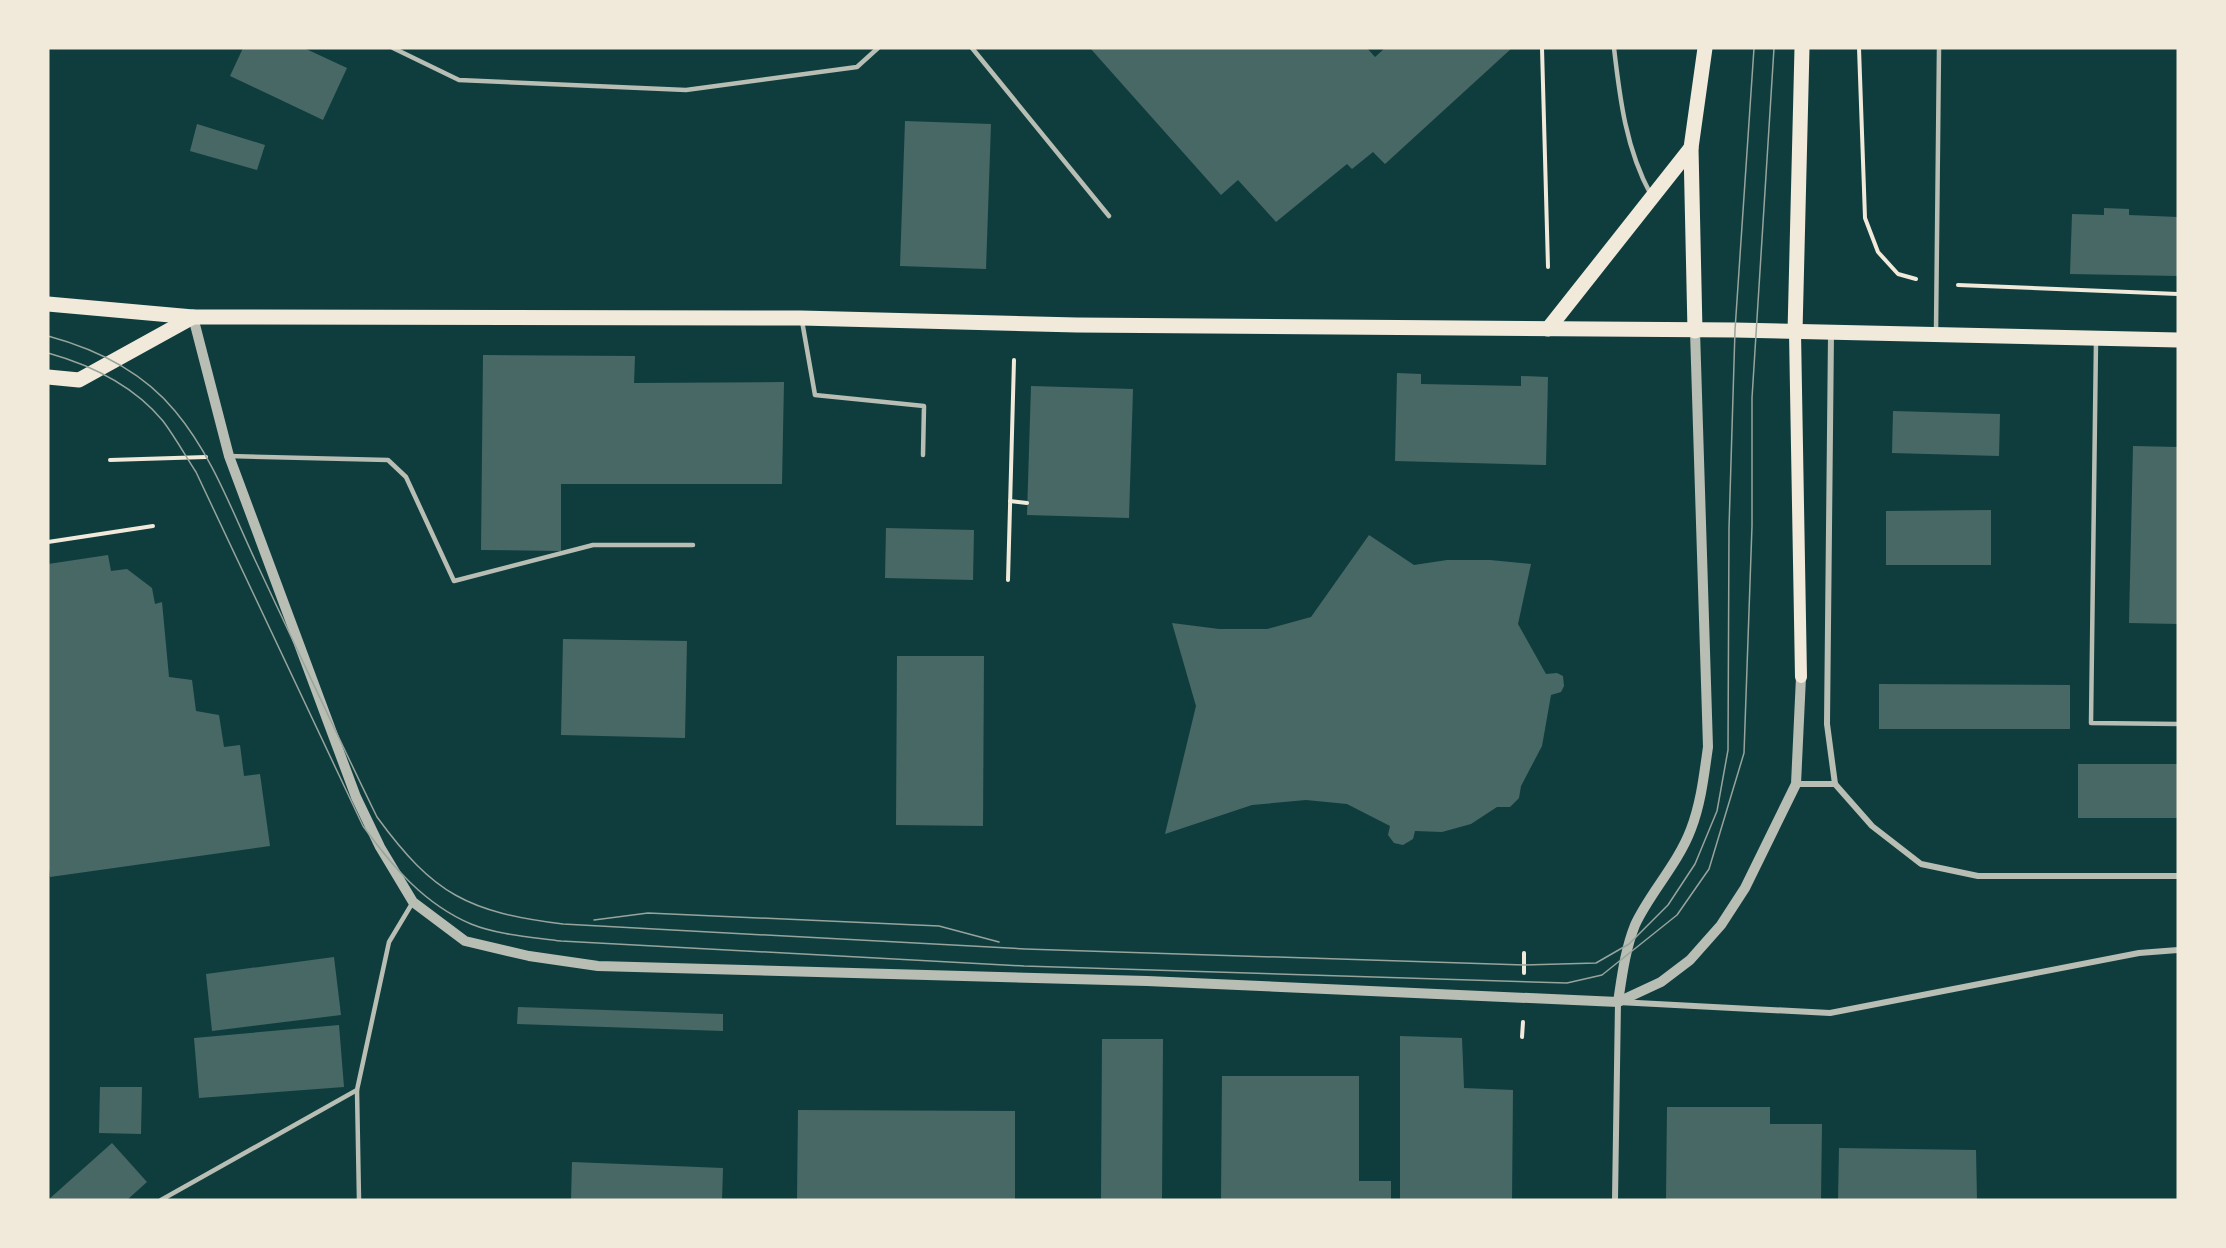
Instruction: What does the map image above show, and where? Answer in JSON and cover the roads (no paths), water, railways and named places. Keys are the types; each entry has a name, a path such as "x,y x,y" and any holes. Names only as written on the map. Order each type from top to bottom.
{"main road":[{"path":"1695,331 1691,148 1705,48"},
{"path":"1801,677 1795,332 1802,48"},
{"path":"1548,329 1691,148"},
{"path":"48,304 194,317 801,318 1077,326 1831,332 2178,340"},
{"path":"48,377 79,380 194,317"}],"street":[{"path":"194,317 229,456 356,797 380,847 413,902 465,941 529,956 598,966 1147,981 1830,1013 2139,953 2178,950"},
{"path":"1615,1200 1618,1002 1625,959 1636,923 1668,875 1691,830 1702,791 1708,747 1695,331"},
{"path":"1831,332 1827,724 1835,784 1872,826 1921,864 1978,876 2178,876"},
{"path":"1618,1002 1661,982 1690,960 1721,925 1745,888 1796,784 1801,677"},
{"path":"1796,784 1835,784"}],"lane":[{"path":"393,48 459,80 686,90 857,67 878,48"},
{"path":"972,48 1110,216"},
{"path":"1614,48 1622,115 1639,173 1653,198"},
{"path":"1936,335 1939,48"},
{"path":"801,318 815,395 924,406 923,455"},
{"path":"2096,338 2091,723 2178,724"},
{"path":"229,456 388,460 406,477 454,581 593,545 693,545"},
{"path":"358,1200 357,1090 389,942 413,902"},
{"path":"161,1200 357,1090"}],"tram line":[{"path":"48,336 84,348 118,364 162,397 188,428 211,465 377,817 397,843 436,882 477,905 502,913 563,924 1025,949 1524,965 1596,963 1629,944 1668,905 1695,864 1717,811 1728,750 1729,528 1735,330 1754,48"},
{"path":"48,353 111,378 139,397 163,421 196,472 363,826 398,869 424,895 454,916 471,924 504,933 561,941 1024,966 1567,983 1602,975 1677,915 1709,869 1744,753 1752,526 1752,398 1774,48"},
{"path":"594,920 648,913 939,926 999,942"}]}
